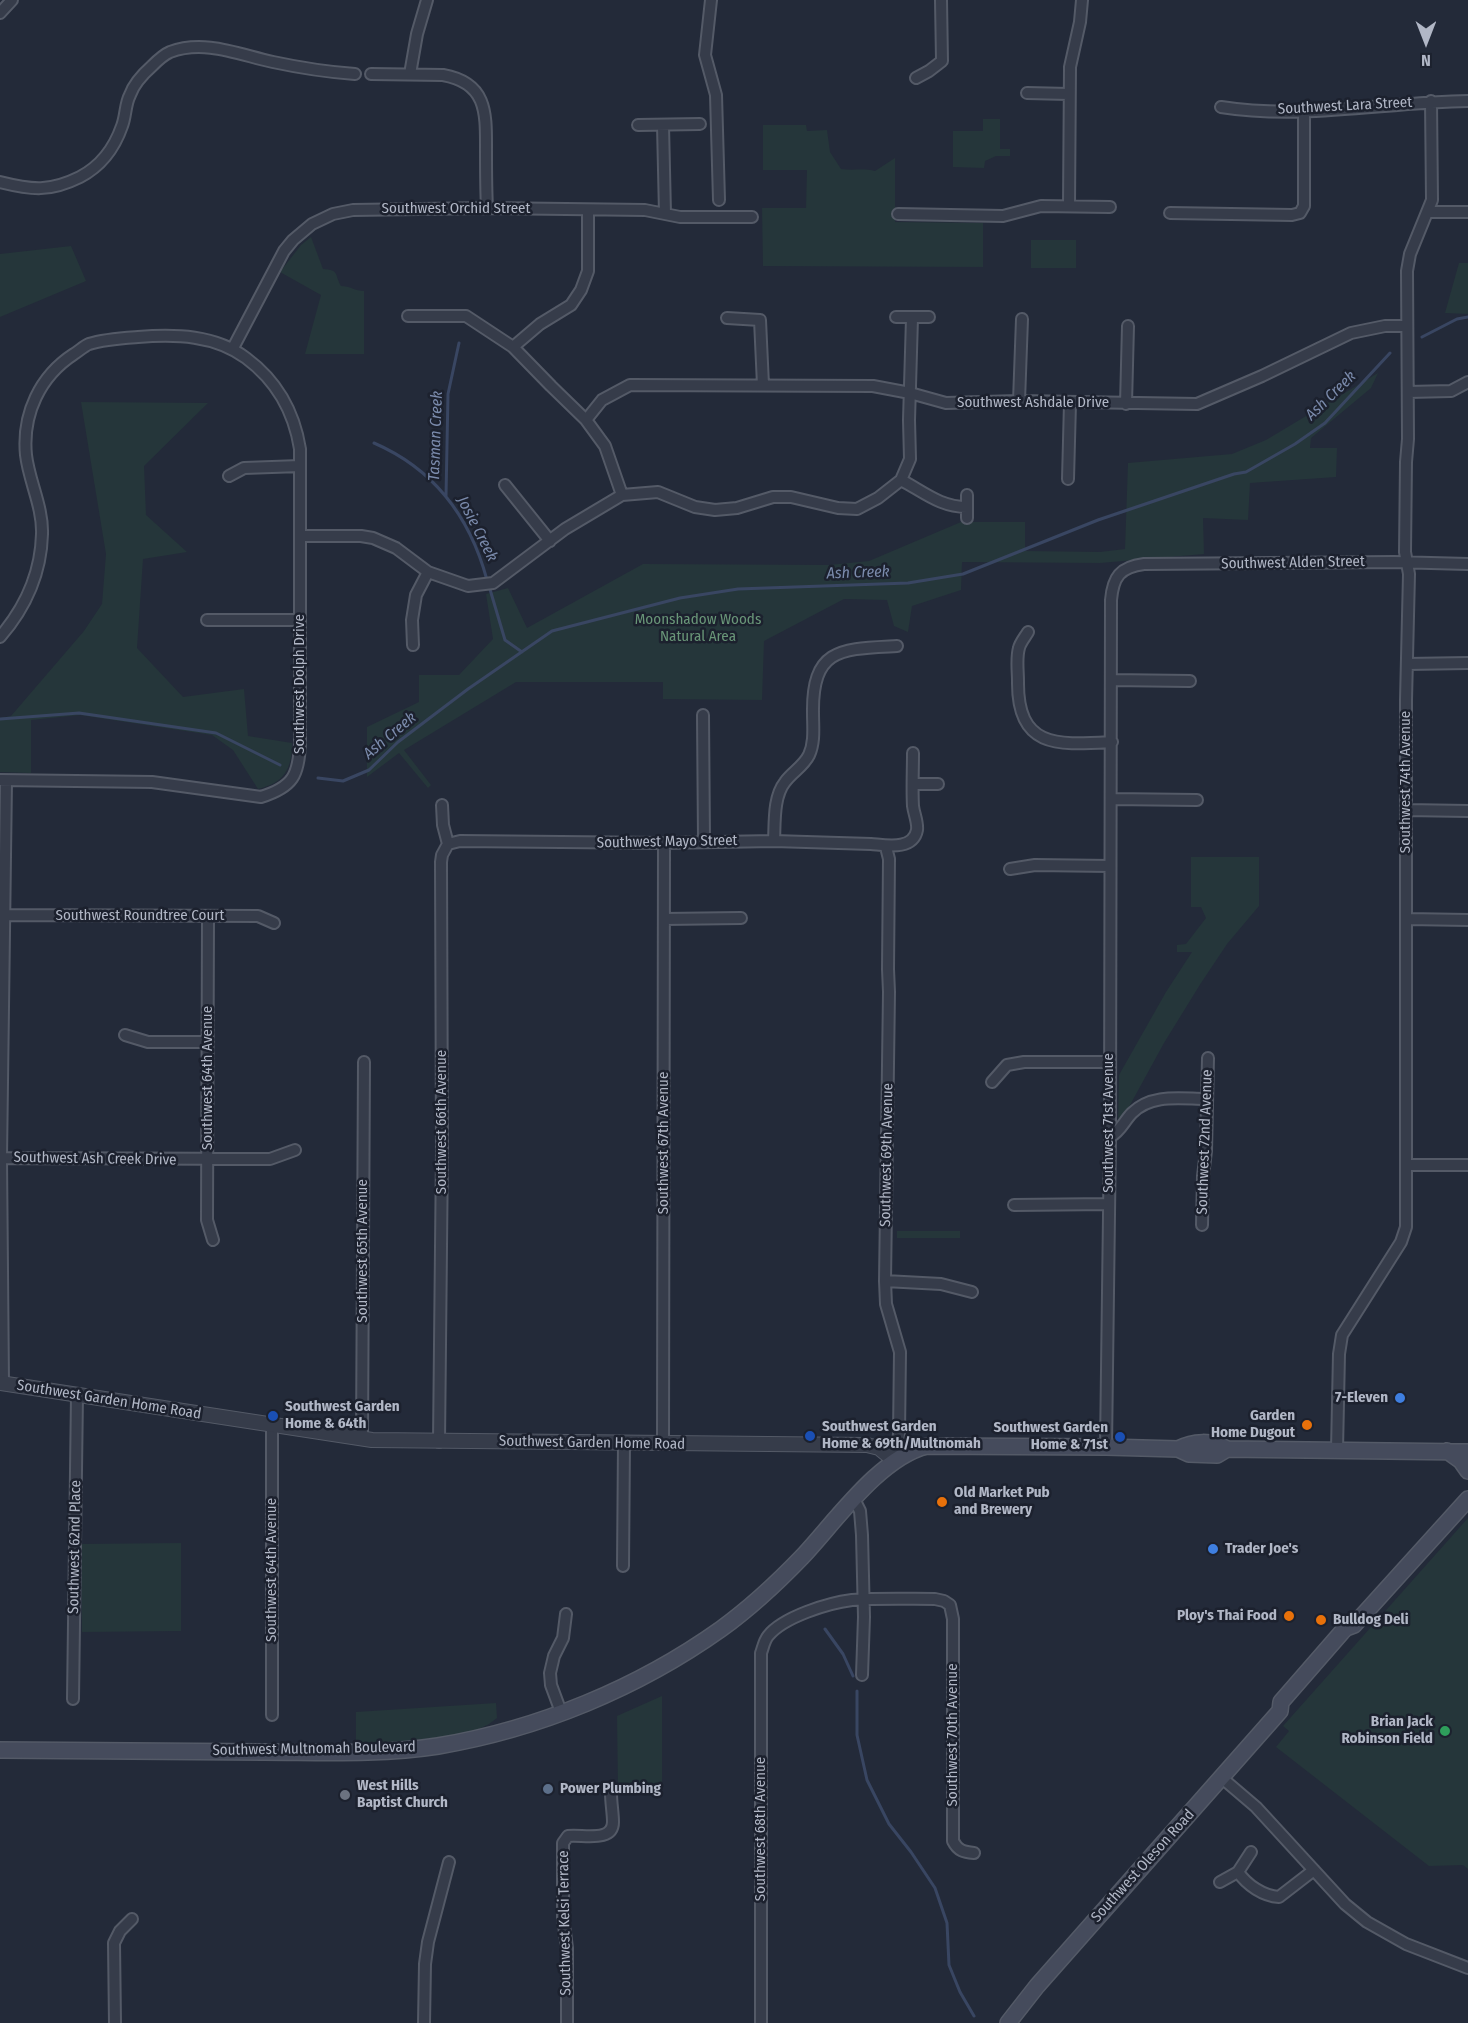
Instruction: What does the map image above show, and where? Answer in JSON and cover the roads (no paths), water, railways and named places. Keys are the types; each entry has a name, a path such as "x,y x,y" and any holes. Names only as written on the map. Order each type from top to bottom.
{"main road":[{"path":"895,1461 912,1450 936,1445 1178,1449 1189,1443 1217,1443 1227,1449 1468,1452"},
{"path":"1447,1452 1461,1461 1468,1471"},
{"name":"Southwest Multnomah Boulevard","path":"0,1750 345,1752 394,1750 434,1746 526,1725 642,1678 723,1627 765,1594 854,1499 895,1461"},
{"path":"1466,1501 1468,1484"},
{"name":"Southwest Oleson Road","path":"1011,2022 1037,1986 1280,1711 1287,1710 1353,1635 1354,1625 1466,1501"}],"street":[{"path":"0,13 12,0"},
{"path":"410,74 417,34 427,0"},
{"path":"711,0 705,55 716,95 719,200"},
{"path":"916,78 942,61 941,0"},
{"path":"1069,206 1071,57 1080,22 1082,0"},
{"path":"0,182 48,189 64,185 102,163 122,126 129,96 135,83 168,53 196,47 235,51 296,67 355,74"},
{"path":"371,74 453,77 470,85 482,102 486,118 487,208"},
{"path":"1027,93 1069,94"},
{"name":"Southwest Lara Street","path":"1221,106 1241,110 1304,111 1468,100"},
{"name":"Southwest 74th Avenue","path":"1337,1450 1341,1341 1345,1329 1401,1242 1406,1227 1406,810 1409,574 1405,552 1408,440 1408,262 1432,200 1431,101"},
{"path":"1170,213 1292,215 1300,213 1304,206 1304,111"},
{"path":"663,124 665,214"},
{"path":"638,125 700,124"},
{"path":"898,214 1003,216 1041,206 1110,207"},
{"name":"Southwest Orchid Street","path":"233,348 284,251 302,232 322,218 333,214 353,210 487,208 645,210 680,217 752,217"},
{"path":"513,347 540,324 571,305 581,290 588,272 588,210"},
{"path":"1429,212 1468,212"},
{"path":"408,316 466,316 513,347 586,420 605,446 622,495"},
{"path":"896,317 929,317"},
{"path":"727,318 760,320 763,385"},
{"path":"300,536 373,538 396,548 428,572 468,586 493,583 565,529 622,495 658,492 695,507 715,510 737,508 772,497 791,497 838,508 857,509 878,498 901,480 910,459 912,318"},
{"path":"1019,400 1022,319"},
{"path":"1126,404 1128,326"},
{"name":"Southwest Ashdale Drive","path":"586,420 602,400 630,385 873,386 946,403 1019,400 1070,403 1197,404 1351,333 1385,326 1407,326"},
{"path":"0,637 25,602 38,571 42,522 26,453 33,399 46,378 63,361 88,345 122,338 169,334 196,337 233,348"},
{"name":"Southwest Dolph Drive","path":"3,781 173,783 261,797 272,794 287,785 295,775 299,763 300,620 300,466 297,435 283,397 259,368 233,348"},
{"path":"1408,392 1451,391 1468,382"},
{"path":"1068,479 1070,403"},
{"path":"229,476 244,468 300,466"},
{"path":"901,480 938,501 967,512 967,495"},
{"path":"505,485 550,541"},
{"name":"Southwest Alden Street","path":"1120,573 1136,565 1144,564 1468,564"},
{"path":"412,645 412,621 416,595 428,572"},
{"name":"Southwest 71st Avenue","path":"1106,1447 1110,1137 1111,600 1115,579 1120,573"},
{"path":"207,621 300,620"},
{"path":"1028,632 1019,647 1018,692 1020,711 1029,727 1034,733 1053,741 1112,742"},
{"path":"774,841 778,797 783,783 809,755 813,740 813,699 816,675 827,660 848,649 897,646"},
{"path":"1407,664 1468,663"},
{"path":"1111,680 1190,681"},
{"path":"703,715 704,841"},
{"path":"886,847 906,843 916,833 913,753"},
{"path":"2,1383 1,1158 5,915 3,781"},
{"path":"914,784 939,784"},
{"path":"1111,799 1197,800"},
{"name":"Southwest 66th Avenue","path":"439,1442 442,1150 441,862 448,844 442,825 442,805"},
{"path":"1406,810 1468,811"},
{"name":"Southwest Mayo Street","path":"448,844 460,841 664,843 774,841 871,844 886,847"},
{"name":"Southwest 67th Avenue","path":"663,1444 664,843"},
{"name":"Southwest 69th Avenue","path":"886,847 889,859 889,992 885,1281 886,1304 900,1352 899,1434 895,1461"},
{"path":"1010,869 1035,865 1110,866"},
{"name":"Southwest Roundtree Court","path":"5,915 258,916 274,923"},
{"name":"Southwest 64th Avenue","path":"208,916 207,1220 213,1240"},
{"path":"664,919 741,918"},
{"path":"1407,919 1468,920"},
{"path":"125,1035 148,1042 208,1042"},
{"name":"Southwest 72nd Avenue","path":"1202,1225 1208,1058"},
{"name":"Southwest 65th Avenue","path":"362,1439 364,1062"},
{"path":"992,1083 1007,1065 1024,1062 1110,1062"},
{"path":"1110,1137 1117,1133 1134,1111 1151,1101 1206,1099"},
{"name":"Southwest Ash Creek Drive","path":"1,1158 270,1159 295,1150"},
{"path":"1407,1165 1468,1165"},
{"path":"1014,1206 1109,1204"},
{"path":"885,1281 941,1284 972,1292"},
{"name":"Southwest Garden Home Road","path":"2,1383 362,1439 439,1442 867,1445 879,1448 895,1461"},
{"name":"Southwest 62nd Place","path":"73,1699 77,1395"},
{"name":"Southwest 64th Avenue","path":"272,1425 272,1714"},
{"path":"623,1566 624,1443"},
{"path":"854,1499 859,1506 861,1520 864,1627 862,1675"},
{"name":"Southwest 70th Avenue","path":"862,1600 935,1599 950,1605 953,1619 953,1840 963,1851 974,1853"},
{"name":"Southwest 68th Avenue","path":"760,2023 761,1664 763,1647 767,1636 782,1625 812,1611 850,1600 862,1600"},
{"path":"561,1712 551,1685 550,1673 554,1656 563,1638 566,1614"},
{"path":"1222,1778 1256,1807 1345,1904 1367,1922 1406,1944 1468,1968"},
{"name":"Southwest Kelsi Terrace","path":"567,2023 563,1843 568,1836 602,1836 609,1833 613,1825 611,1793"},
{"path":"1220,1882 1238,1872 1251,1852"},
{"path":"424,2023 425,1964 428,1942 449,1862"},
{"path":"1238,1872 1245,1882 1266,1894 1279,1897 1314,1870"},
{"path":"115,2023 114,1942 120,1931 132,1919"}],"waterway":[{"name":"Ash Creek","path":"1422,337 1457,319 1468,317"},
{"name":"Tasman Creek","path":"446,496 448,394 459,343"},
{"name":"Ash Creek","path":"318,778 343,781 369,770 398,742 468,689 552,631 680,598 738,589 908,583 963,574 1098,520 1246,472 1295,444 1325,423 1390,353"},
{"name":"Josie Creek","path":"374,443 415,467 447,498 471,536 487,580"},
{"name":"Josie Creek","path":"489,586 505,640 522,652"},
{"name":"Ash Creek","path":"0,719 79,713 216,733 280,765"},
{"path":"825,1629 843,1654 853,1676"},
{"path":"857,1691 857,1735 867,1780 889,1824 935,1888 947,1923 949,1965 960,1992 974,2016"}],"place":[{"name":"7-Eleven","path":"1400,1398"},
{"name":"Southwest Garden Home & 64th","path":"273,1416"},
{"name":"Garden Home Dugout","path":"1307,1425"},
{"name":"Southwest Garden Home & 69th/Multnomah","path":"810,1436"},
{"name":"Southwest Garden Home & 71st","path":"1120,1437"},
{"name":"Old Market Pub and Brewery","path":"942,1502"},
{"name":"Trader Joe's","path":"1213,1549"},
{"name":"Ploy's Thai Food","path":"1289,1616"},
{"name":"Bulldog Deli","path":"1321,1620"},
{"name":"Brian Jack Robinson Field","path":"1445,1731"},
{"name":"Power Plumbing","path":"548,1789"},
{"name":"West Hills Baptist Church","path":"345,1795"}],"park label":[{"name":"Moonshadow Woods Natural Area","path":"698,628"}]}
